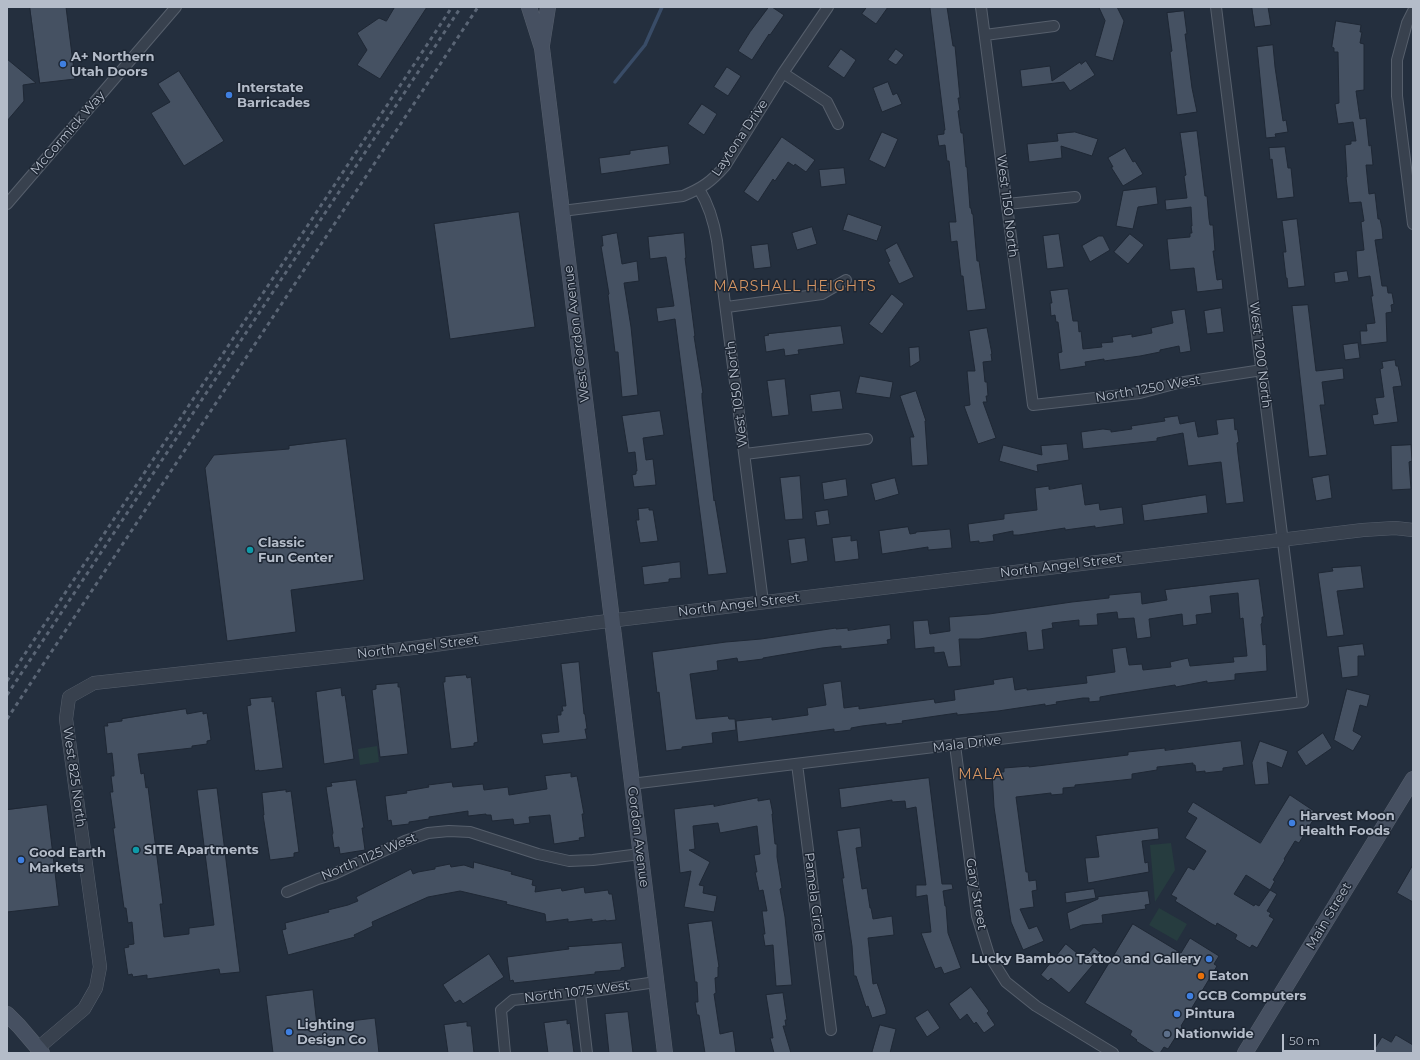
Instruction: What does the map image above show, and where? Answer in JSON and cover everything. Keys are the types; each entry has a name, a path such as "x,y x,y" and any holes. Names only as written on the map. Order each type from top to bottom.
{"main road":[{"name":"West Gordon Avenue","path":"529,7 542,48 611,620"},
{"name":"West Gordon Avenue","path":"542,48 548,7"},
{"name":"Gordon Avenue","path":"611,620 665,1053"},
{"name":"Main Street","path":"1245,1053 1413,779"},
{"path":"7,1014 40,1050"}],"street":[{"name":"McCormick Way","path":"7,204 176,7"},
{"name":"Laytona Drive","path":"562,211 683,196 700,189 714,179 725,166 828,7"},
{"name":"West 1150 North","path":"981,7 1033,405"},
{"name":"West 1200 North","path":"1216,7 1304,702"},
{"path":"1413,11 1407,23 1397,60 1397,96 1413,224"},
{"path":"985,35 1054,26"},
{"path":"784,73 828,102 838,124"},
{"name":"West 1050 North","path":"700,189 707,202 714,223 727,307 763,602"},
{"path":"1007,204 1075,196"},
{"path":"727,307 822,294 846,280"},
{"name":"North 1250 West","path":"1033,405 1140,393 1178,383 1262,370"},
{"path":"745,454 867,439"},
{"name":"North Angel Street","path":"69,697 94,683 413,648 611,620 1283,540 1380,529 1395,528 1413,530"},
{"name":"West 825 North","path":"40,1050 84,1009 96,988 100,967 66,719 69,697"},
{"name":"Mala Drive","path":"631,784 1304,702"},
{"name":"Gary Street","path":"955,745 977,916 989,955 1006,982 1036,1006 1113,1053"},
{"name":"Pamela Circle","path":"797,764 831,1030"},
{"name":"North 1125 West","path":"287,892 334,874 405,841 428,833 449,831 470,832 538,854 568,861 593,860 640,854"},
{"name":"North 1075 West","path":"505,1053 500,1010 513,1000 580,993 656,982"},
{"path":"580,993 587,1053"}],"green space":[{"path":"377,746 379,762 360,765 358,749"},
{"path":"1171,843 1175,870 1155,902 1150,845"},
{"path":"1159,908 1187,924 1177,941 1149,925"}],"building":[{"path":"30,7 66,7 75,79 40,83"},
{"path":"395,7 427,7 380,79 357,65 367,50 357,33 379,18 386,21"},
{"path":"769,7 772,7 784,15 770,35 769,34 752,60 738,51"},
{"path":"867,7 888,7 876,24 862,14"},
{"path":"947,7 953,46 955,46 960,98 958,98 960,110 958,111 961,133 963,133 977,261 979,261 986,309 967,311 957,241 951,242 949,222 956,222 949,161 947,161 945,145 939,146 937,135 944,134 945,130 930,8"},
{"path":"1099,7 1117,7 1124,21 1113,61 1095,56 1105,21"},
{"path":"1252,7 1268,7 1271,25 1255,27"},
{"path":"1184,11 1187,34 1185,34 1192,88 1197,112 1177,115 1170,52 1172,51 1167,13"},
{"path":"1336,21 1361,25 1360,32 1362,32 1360,43 1364,44 1364,90 1356,91 1360,119 1366,118 1369,146 1371,145 1373,165 1366,165 1369,194 1375,193 1378,219 1380,219 1382,228 1383,239 1375,240 1382,286 1387,286 1388,293 1392,293 1394,304 1391,305 1392,312 1386,313 1387,342 1361,345 1360,331 1367,331 1366,324 1375,323 1371,296 1373,296 1370,276 1358,278 1356,251 1364,250 1361,222 1364,221 1361,202 1349,203 1346,177 1345,145 1351,144 1351,141 1356,141 1353,122 1338,124 1335,104 1339,103 1338,52 1334,52 1334,48 1332,47"},
{"path":"1273,45 1283,121 1286,120 1288,132 1275,134 1276,137 1266,138 1257,47"},
{"path":"841,49 856,60 844,78 828,67"},
{"path":"896,49 904,55 896,65 888,60"},
{"path":"7,59 36,83 23,85 24,101 7,121"},
{"path":"1086,61 1095,75 1070,91 1064,82 1022,87 1020,70 1050,66 1052,81 1080,62 1081,64"},
{"path":"727,67 741,76 728,96 714,87"},
{"path":"179,71 224,141 184,166 151,113 170,102 158,84"},
{"path":"888,82 893,95 897,93 902,104 882,112 873,88"},
{"path":"702,104 717,114 704,135 688,124"},
{"path":"1197,131 1205,196 1207,196 1210,225 1213,225 1215,251 1213,251 1217,280 1222,279 1223,289 1197,292 1194,268 1170,270 1167,239 1190,237 1190,233 1192,233 1191,207 1166,210 1165,200 1187,198 1184,176 1186,175 1180,133"},
{"path":"882,132 898,139 885,168 869,160"},
{"path":"1075,132 1098,139 1092,156 1061,146 1062,158 1029,162 1027,144 1058,141 1057,134"},
{"path":"782,137 815,160 806,172 795,164 794,166 788,162 775,181 773,179 758,202 744,192"},
{"path":"668,146 670,164 601,174 599,158 630,154 630,151"},
{"path":"1285,147 1288,168 1291,168 1294,197 1277,199 1272,159 1270,160 1269,148"},
{"path":"1125,148 1133,162 1135,161 1143,174 1123,186 1111,167 1113,167 1108,158"},
{"path":"844,168 846,184 821,187 819,170"},
{"path":"1156,187 1158,204 1138,207 1133,229 1116,226 1123,191"},
{"path":"519,212 535,327 450,339 434,224"},
{"path":"848,214 882,226 877,241 843,230"},
{"path":"1297,219 1305,286 1288,288 1283,252 1286,252 1282,221"},
{"path":"812,227 817,244 797,250 792,233"},
{"path":"617,233 622,264 637,261 639,281 624,283 631,327 638,395 622,397 618,352 615,352 609,294 601,246 603,246 602,236"},
{"path":"684,233 685,258 694,336 703,393 702,398 714,501 715,500 727,573 708,575 675,319 658,322 656,308 674,306 666,257 650,259 648,237"},
{"path":"1059,234 1064,267 1047,269 1043,236"},
{"path":"1130,234 1144,245 1128,264 1114,252"},
{"path":"1099,236 1103,236 1110,250 1090,262 1082,246"},
{"path":"897,243 914,277 899,284 888,262 890,261 885,250"},
{"path":"768,244 771,267 754,269 751,246"},
{"path":"1347,271 1349,281 1335,283 1334,273"},
{"path":"1068,289 1073,321 1078,321 1083,349 1102,347 1101,343 1113,342 1112,337 1132,334 1132,337 1152,333 1151,328 1173,323 1171,311 1185,309 1191,351 1180,353 1179,346 1140,356 1085,362 1086,366 1060,370 1058,353 1062,352 1058,322 1056,322 1055,315 1051,316 1050,303 1052,303 1050,291"},
{"path":"892,294 904,304 882,334 869,324"},
{"path":"1308,305 1316,371 1343,368 1344,379 1322,382 1325,405 1320,405 1327,455 1309,457 1292,306"},
{"path":"1221,308 1224,332 1207,334 1204,311"},
{"path":"841,326 844,344 798,350 799,354 785,356 784,349 766,352 764,336 769,335 768,334"},
{"path":"987,328 992,361 983,362 988,396 986,396 987,402 983,402 996,438 978,444 964,406 970,405 967,371 975,371 969,331"},
{"path":"1358,343 1360,358 1345,360 1343,345"},
{"path":"919,347 920,361 910,367 909,348"},
{"path":"1395,360 1396,366 1398,366 1402,386 1393,387 1398,422 1374,425 1372,415 1378,414 1375,398 1384,397 1380,369 1383,368 1382,362"},
{"path":"860,376 893,382 890,398 856,393"},
{"path":"785,379 789,415 772,417 767,381"},
{"path":"840,391 843,409 812,412 810,395"},
{"path":"916,391 926,421 928,465 912,466 910,437 914,437 900,396"},
{"path":"660,411 664,435 643,438 646,460 653,459 656,485 634,487 632,475 636,474 637,471 635,452 628,453 622,416"},
{"path":"1178,416 1180,424 1195,421 1198,437 1218,434 1216,420 1234,418 1235,430 1237,429 1239,442 1237,443 1244,502 1226,504 1221,462 1188,466 1183,433 1157,438 1157,441 1083,449 1081,432 1103,429 1111,430 1111,432 1132,429 1131,426 1165,421 1164,418"},
{"path":"346,439 364,580 291,590 296,632 227,641 205,468 214,455 289,449 289,446"},
{"path":"1067,444 1069,460 1037,465 1038,472 999,461 1003,445 1042,455 1041,446"},
{"path":"1411,445 1412,461 1409,462 1411,489 1392,490 1391,446"},
{"path":"1329,475 1332,498 1316,501 1312,478"},
{"path":"800,476 803,519 785,520 780,478"},
{"path":"895,478 899,494 875,501 871,484"},
{"path":"846,479 848,496 824,500 822,483"},
{"path":"1082,484 1085,505 1099,503 1100,510 1122,507 1124,524 1095,528 1095,526 1065,530 1065,528 1019,535 1013,535 1013,531 993,535 994,541 979,543 979,541 970,542 968,524 1004,519 1004,514 1037,510 1035,488 1049,486 1049,489"},
{"path":"1206,495 1208,513 1144,521 1142,505"},
{"path":"649,508 649,510 653,510 658,541 640,543 636,520 639,520 638,509"},
{"path":"828,510 830,524 817,526 815,512"},
{"path":"908,527 910,534 916,532 950,529 952,548 928,550 928,547 882,554 879,531"},
{"path":"851,536 851,541 857,540 859,559 835,562 832,538"},
{"path":"805,538 808,561 791,564 788,540"},
{"path":"680,562 681,578 669,579 669,582 644,585 642,567"},
{"path":"1361,566 1364,588 1337,591 1344,635 1327,637 1318,573 1333,571 1332,568"},
{"path":"1259,579 1264,617 1262,617 1261,624 1263,645 1266,644 1267,671 1235,674 1235,680 1207,683 1207,681 1176,687 1175,685 1111,695 1100,697 1100,701 1089,702 1089,698 1083,698 1056,702 1057,704 1045,706 1045,704 957,715 957,713 902,721 903,723 886,725 886,723 862,726 851,728 851,730 834,732 834,729 738,742 736,721 772,717 772,720 808,715 807,708 826,705 823,684 841,681 844,708 859,706 859,709 934,699 935,703 955,700 954,690 994,684 993,680 1013,677 1015,690 1087,683 1086,676 1115,672 1112,649 1126,647 1129,665 1142,664 1143,670 1171,667 1170,662 1188,658 1190,666 1234,662 1233,657 1247,656 1243,618 1240,619 1238,593 1210,596 1212,613 1196,615 1197,624 1183,626 1182,614 1149,619 1151,637 1137,639 1134,618 1118,619 1117,612 1097,614 1098,625 1079,626 1079,620 1052,623 1053,628 1042,630 1044,649 1028,651 1026,632 979,639 959,639 961,666 948,667 944,652 934,653 934,647 915,649 913,621 928,620 930,634 950,631 949,617 989,614 1109,598 1109,595 1141,592 1142,604 1167,600 1165,590"},
{"path":"890,625 891,639 887,640 888,644 841,649 841,646 822,648 738,662 737,658 717,661 718,670 690,674 696,719 728,716 729,719 735,719 736,730 712,733 713,743 682,747 682,749 666,751 659,692 657,693 652,652 761,639 836,628 848,628 848,630"},
{"path":"1363,644 1365,656 1358,656 1358,676 1342,678 1338,647"},
{"path":"579,662 587,739 543,744 541,734 559,732 557,715 561,715 561,711 563,711 562,706 566,706 561,664"},
{"path":"466,675 467,678 471,677 478,742 474,743 474,746 451,749 443,682 445,682 445,677"},
{"path":"398,683 398,687 400,687 408,754 380,757 372,690 376,689 376,685"},
{"path":"341,688 342,696 345,695 354,759 324,764 316,692"},
{"path":"1347,689 1370,695 1367,707 1360,705 1353,731 1362,736 1353,751 1334,740"},
{"path":"272,697 272,702 274,701 283,768 255,771 247,706 251,705 250,699"},
{"path":"186,709 187,714 203,711 203,714 207,713 211,740 207,741 207,744 192,746 192,748 138,754 141,774 144,773 146,788 148,787 163,904 160,904 164,937 189,934 189,928 214,925 197,790 217,788 240,972 220,974 219,969 147,979 147,975 133,977 132,974 128,975 124,948 129,947 128,945 134,944 132,922 128,923 126,908 124,908 113,828 115,828 110,792 113,792 111,776 114,776 112,753 107,754 104,726 108,726 107,723 122,721 122,719"},
{"path":"1323,733 1332,748 1306,766 1297,752"},
{"path":"1241,741 1244,765 1223,768 1223,771 1205,773 1205,771 1196,772 1195,765 1193,765 1193,763 1157,767 1157,770 1132,774 1132,779 1075,785 1075,787 1063,788 1063,794 1051,795 1051,793 1016,797 1026,872 1028,872 1029,881 1036,880 1037,890 1032,891 1034,907 1020,909 1029,929 1037,926 1044,941 1023,950 1011,922 994,807 992,772 1004,772 1004,768 1029,767 1128,755 1128,752 1165,748 1165,750"},
{"path":"1260,741 1288,751 1282,768 1267,762 1269,784 1255,785 1252,763"},
{"path":"571,773 571,777 577,776 584,814 582,814 585,837 579,838 580,840 554,844 550,815 529,817 530,823 514,825 513,819 492,821 491,815 486,814 468,816 468,811 429,817 429,819 409,822 409,824 392,826 391,820 388,821 385,796 407,793 406,791 429,787 428,785 452,782 453,787 483,784 484,790 508,787 509,795 547,789 545,776"},
{"path":"929,778 942,884 952,884 953,889 943,891 946,906 948,933 961,968 944,974 941,967 935,969 921,933 931,932 927,895 916,897 916,885 926,885 916,807 906,809 905,801 892,802 892,800 841,808 839,789"},
{"path":"356,780 364,828 362,828 365,850 340,854 339,847 334,848 326,787 332,786 331,783"},
{"path":"286,790 286,792 291,791 299,852 294,853 294,857 270,860 263,815 262,793"},
{"path":"1290,795 1314,811 1311,815 1315,817 1299,843 1295,841 1273,880 1275,881 1270,890 1277,894 1267,911 1271,913 1269,916 1274,919 1257,948 1252,945 1250,948 1235,939 1237,935 1217,923 1216,926 1212,924 1175,901 1177,898 1171,895 1188,867 1194,870 1206,851 1185,838 1197,818 1187,812 1193,802 1260,843","holes":["1246,875 1270,890 1259,906 1255,904 1254,906 1234,894"]},
{"path":"758,798 758,801 770,799 773,814 775,844 777,844 777,857 782,888 780,889 785,917 792,985 776,986 773,945 765,946 762,911 767,911 763,890 759,891 755,872 757,872 754,855 760,854 757,826 720,833 718,823 693,826 695,849 689,850 710,862 699,885 704,886 703,893 717,896 714,912 684,907 691,871 680,873 674,809 714,804 714,806"},
{"path":"47,805 59,906 7,912 7,810"},
{"path":"860,828 862,847 856,848 862,889 867,888 873,919 892,916 894,935 868,938 873,984 877,983 886,1010 886,1014 872,1018 868,1006 866,1007 856,976 854,976 852,946 837,831"},
{"path":"1158,828 1159,839 1142,841 1145,863 1148,862 1149,872 1088,883 1085,858 1099,857 1096,836"},
{"path":"474,862 512,872 511,874 533,880 532,885 536,886 535,892 561,888 562,891 584,887 585,893 608,890 609,894 612,894 616,920 592,922 592,919 568,922 568,919 546,922 545,914 506,904 507,902 460,891 428,897 372,922 373,926 354,935 355,937 288,955 282,930 286,929 285,923 329,912 328,910 358,901 356,897 411,869 413,874 450,864 451,867 464,865 473,868"},
{"path":"1413,865 1413,902 1397,893"},
{"path":"1094,889 1096,898 1066,903 1065,893"},
{"path":"1148,891 1150,904 1145,905 1146,909 1102,915 1103,923 1082,925 1070,930 1067,913 1098,899 1098,897"},
{"path":"712,921 719,967 718,977 715,978 716,993 714,994 720,1034 733,1031 736,1053 705,1053 699,1015 697,1015 695,1002 698,1002 697,982 695,982 688,924"},
{"path":"1133,924 1181,953 1190,938 1219,956 1214,964 1217,966 1181,1026 1182,1027 1168,1049 1164,1047 1160,1053 1155,1053 1136,1041 1137,1040 1130,1035 1132,1031 1085,1003"},
{"path":"622,943 625,967 621,968 621,970 514,983 513,980 510,981 507,957 569,949 568,947"},
{"path":"1066,944 1083,958 1083,960 1094,947 1102,954 1069,993 1051,978 1048,981 1041,975"},
{"path":"489,954 504,977 463,1004 460,1000 455,1003 443,985"},
{"path":"971,987 989,1011 987,1013 995,1025 984,1033 976,1022 974,1024 967,1014 960,1020 949,1004"},
{"path":"313,990 317,1025 375,1018 379,1053 273,1053 266,996"},
{"path":"783,993 787,1020 785,1020 786,1026 783,1026 791,1053 774,1053 770,1038 773,1038 766,995"},
{"path":"928,1010 940,1028 927,1037 915,1018"},
{"path":"628,1012 633,1053 609,1053 605,1014"},
{"path":"567,1020 567,1024 570,1023 574,1053 548,1053 544,1023"},
{"path":"467,1022 467,1026 471,1026 474,1053 448,1053 444,1025"},
{"path":"880,1025 896,1029 890,1053 872,1053"},
{"path":"1396,1035 1413,1045 1413,1053 1372,1053 1382,1037 1391,1042"}],"waterway":[{"path":"615,82 645,45 662,7"}],"railway":[{"path":"7,681 452,7"},
{"path":"7,695 461,7"},
{"path":"7,719 478,7"}],"place":[{"name":"A+ Northern Utah Doors","path":"63,64"},
{"name":"Interstate Barricades","path":"229,95"},
{"name":"Classic Fun Center","path":"250,550"},
{"name":"Harvest Moon Health Foods","path":"1292,823"},
{"name":"SITE Apartments","path":"136,850"},
{"name":"Good Earth Markets","path":"21,860"},
{"name":"Lucky Bamboo Tattoo and Gallery","path":"1209,959"},
{"name":"Eaton","path":"1201,976"},
{"name":"GCB Computers","path":"1190,996"},
{"name":"Pintura","path":"1177,1014"},
{"name":"Lighting Design Co","path":"289,1032"},
{"name":"Nationwide","path":"1167,1034"}],"district":[{"name":"MARSHALL HEIGHTS","path":"795,287"},
{"name":"MALA","path":"981,775"}]}
